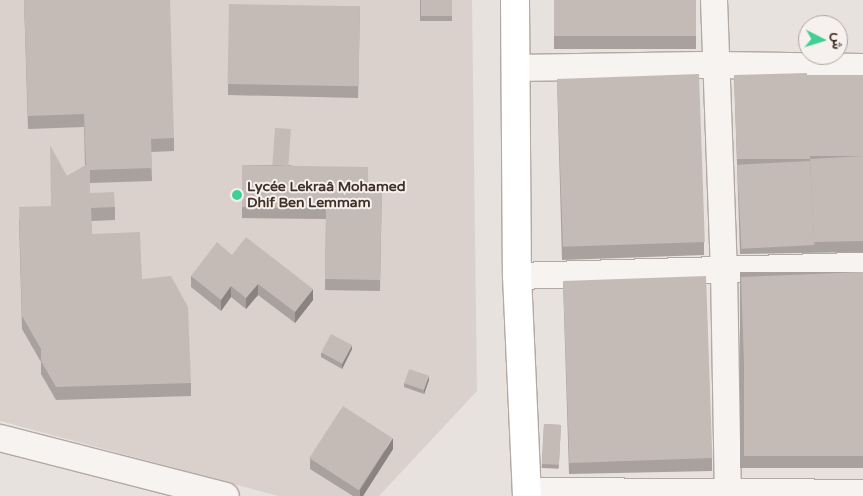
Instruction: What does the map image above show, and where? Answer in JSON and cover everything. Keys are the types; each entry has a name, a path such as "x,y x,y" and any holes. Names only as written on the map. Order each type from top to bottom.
{"street":[{"path":"515,0 517,276 527,494 863,493"},
{"path":"714,0 724,270 728,493"},
{"path":"516,68 717,65 863,67"},
{"path":"517,276 863,266"},
{"path":"0,438 226,496"}],"shaded area":[{"name":"Lycée Lekraâ Mohamed Dhif Ben Lemmam","path":"0,0 472,0 477,391 379,496 278,496 0,421"}],"building":[{"path":"24,0 170,0 174,138 151,139 152,168 90,170 90,193 114,192 115,207 91,208 92,234 140,232 142,279 171,276 188,307 191,383 56,387 41,361 41,349 22,316 19,207 51,206 50,145 67,176 86,165 84,114 28,116"},
{"path":"421,0 452,0 452,16 421,16"},
{"path":"554,0 696,0 696,36 554,36"},
{"path":"229,4 360,6 359,86 228,84"},
{"path":"807,73 810,159 737,159 734,75"},
{"path":"699,74 705,242 563,247 557,79"},
{"path":"807,75 863,75 863,156 807,156"},
{"path":"275,128 291,129 288,166 272,165"},
{"path":"863,156 863,241 814,242 810,159"},
{"path":"810,161 814,245 741,249 737,165"},
{"path":"242,165 368,167 368,184 382,185 380,280 325,279 326,208 242,207"},
{"path":"246,237 313,289 295,312 258,284 246,298 231,286 221,300 191,276 217,242 232,255"},
{"path":"863,272 863,359 744,361 744,363 741,277"},
{"path":"706,276 712,458 569,463 563,281"},
{"path":"331,334 352,345 342,364 321,353"},
{"path":"744,359 863,359 863,456 744,456"},
{"path":"409,369 429,376 424,390 404,383"},
{"path":"343,406 392,438 359,490 309,458"},
{"path":"544,424 561,425 559,465 542,464"}],"place":[{"name":"Lycée Lekraâ Mohamed Dhif Ben Lemmam","path":"237,195"}]}
